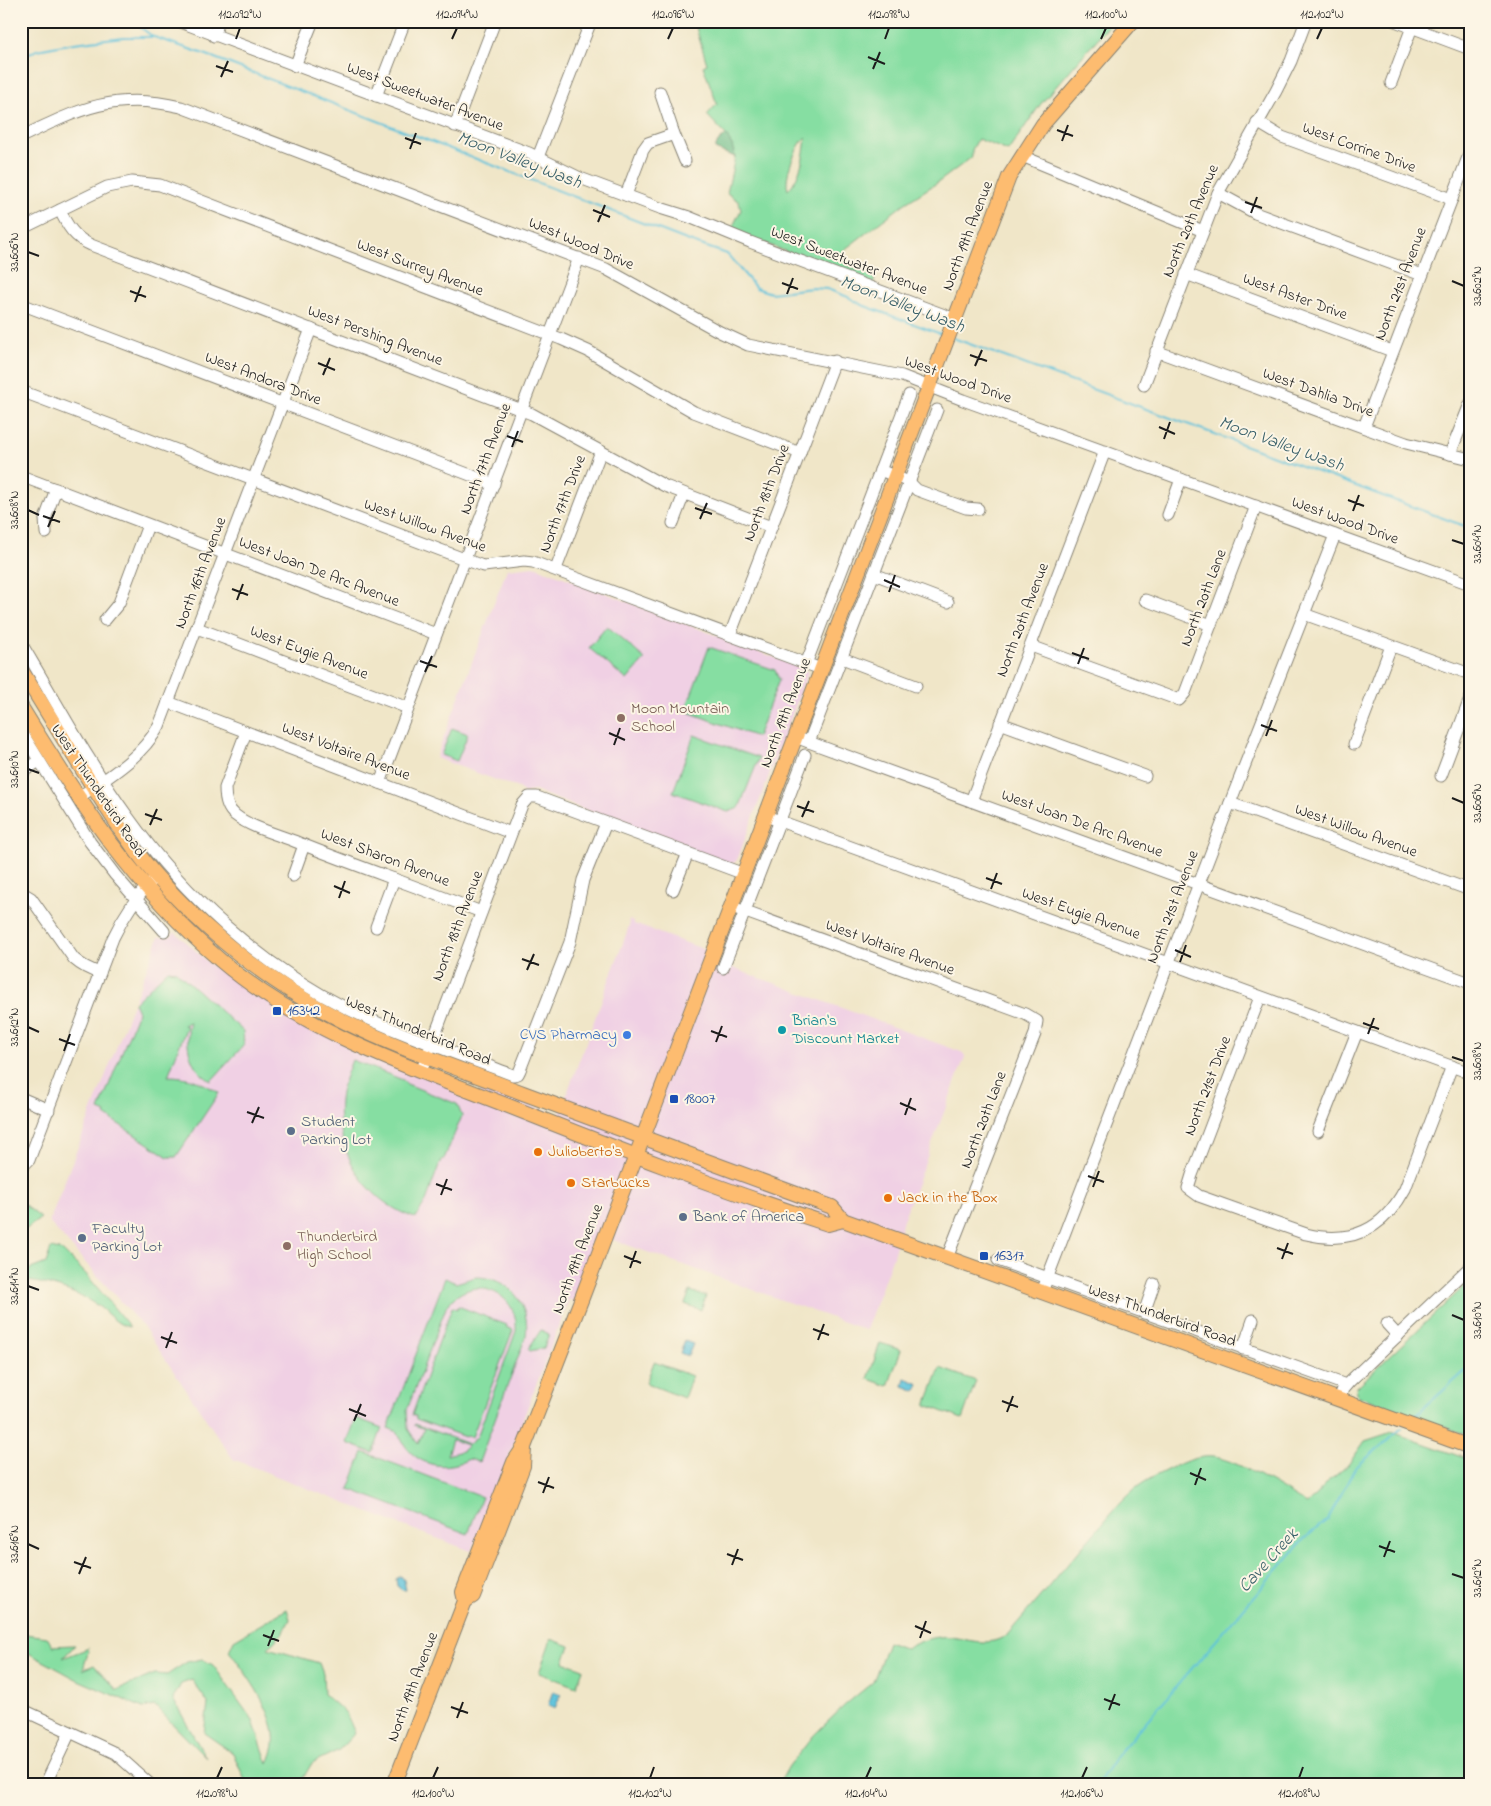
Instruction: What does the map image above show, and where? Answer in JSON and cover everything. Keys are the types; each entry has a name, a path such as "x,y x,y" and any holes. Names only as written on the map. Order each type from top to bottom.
{"main road":[{"name":"North 19th Avenue","path":"394,1785 464,1601 463,1592 514,1462 524,1447 642,1138 738,910 744,874 821,669 902,480 929,386 1009,177 1043,124 1133,21"},
{"name":"West Thunderbird Road","path":"21,670 98,784 130,843 156,876 193,914 244,959 298,995 343,1021 429,1050 512,1088 642,1138 832,1207 843,1220 1470,1447"},
{"name":"West Thunderbird Road","path":"21,707 108,842 145,887 183,927 215,956 268,996 361,1048 505,1105 636,1156 828,1224 843,1220"},
{"path":"505,1105 512,1088"}],"street":[{"name":"West Sweetwater Avenue","path":"178,21 538,157 580,178 660,208 748,246 940,318 953,325"},
{"path":"214,36 220,21"},
{"path":"295,66 313,21"},
{"path":"376,96 404,21"},
{"path":"455,126 495,21"},
{"path":"538,157 591,21"},
{"name":"North 20th Avenue","path":"1144,385 1218,193 1284,74 1306,21"},
{"path":"1395,21 1470,48"},
{"path":"1391,83 1412,27"},
{"path":"660,92 685,162"},
{"name":"West Wood Drive","path":"21,138 86,108 108,102 137,100 164,102 206,115 579,258 628,280 731,338 757,347 902,376 1470,584"},
{"name":"West Corrine Drive","path":"1257,122 1282,137 1452,199"},
{"path":"626,195 643,150 648,143 674,134"},
{"name":"North 21st Avenue","path":"1364,427 1470,152"},
{"path":"1022,156 1203,231"},
{"name":"West Surrey Avenue","path":"21,229 107,187 122,183 145,182 160,186 551,335 588,351 694,412 800,452"},
{"path":"1218,193 1255,213 1422,275"},
{"name":"West Pershing Avenue","path":"60,210 68,227 82,241 522,410 547,421 649,479 771,527"},
{"name":"North 17th Avenue","path":"380,783 579,258"},
{"name":"West Aster Drive","path":"1186,274 1392,351"},
{"name":"West Andora Drive","path":"21,304 494,484"},
{"name":"North 16th Avenue","path":"78,798 125,766 142,750 159,726 311,329"},
{"name":"West Dahlia Drive","path":"1156,351 1415,446 1470,459"},
{"name":"North 18th Drive","path":"730,636 835,362"},
{"name":"West Willow Avenue","path":"21,391 484,566 524,561 533,562 821,669"},
{"name":"North 19th Avenue","path":"806,664 909,395"},
{"path":"1450,454 1470,404"},
{"name":"North 19th Avenue","path":"809,742 874,574 902,480 936,410"},
{"name":"North 17th Drive","path":"556,570 601,451"},
{"name":"North 20th Avenue","path":"971,800 1105,451"},
{"path":"880,470 902,480 917,490 966,508 978,509 968,500 920,483 902,480"},
{"name":"West Joan De Arc Avenue","path":"21,476 436,634"},
{"path":"1168,515 1181,479"},
{"path":"46,533 45,519 56,489"},
{"path":"673,523 684,494"},
{"name":"North 20th Lane","path":"1031,646 1179,700 1185,693 1256,506"},
{"path":"105,620 118,603 148,525"},
{"name":"North 21st Avenue","path":"1042,1292 1335,535"},
{"path":"874,574 948,602"},
{"path":"1145,600 1211,624"},
{"path":"1304,614 1470,674"},
{"name":"West Eugie Avenue","path":"198,628 408,708"},
{"name":"West Thunderbird Road","path":"21,643 98,784 168,868 200,901 240,938 278,966 330,999 429,1050 518,1074 570,942 583,880 606,822"},
{"path":"1354,744 1391,646"},
{"path":"842,658 916,686"},
{"path":"1441,776 1470,699"},
{"name":"West Voltaire Avenue","path":"168,702 512,833"},
{"path":"1000,723 1145,776"},
{"name":"West Thunderbird Road","path":"21,731 90,842 114,876 164,931"},
{"name":"West Sharon Avenue","path":"246,732 225,788 228,808 235,815 246,822 304,845 481,912"},
{"name":"West Joan De Arc Avenue","path":"795,737 1470,983"},
{"name":"North 19th Avenue","path":"723,968 738,910 779,821 805,755"},
{"path":"21,773 39,761"},
{"name":"North 18th Avenue","path":"421,1072 524,802 532,796 606,822"},
{"name":"West Willow Avenue","path":"1230,803 1470,890"},
{"name":"West Eugie Avenue","path":"766,816 1470,1073"},
{"path":"606,822 744,874"},
{"name":"West Sharon Avenue","path":"293,876 304,845"},
{"path":"674,890 688,853"},
{"path":"21,1168 29,1160 120,924 135,900 156,876"},
{"path":"376,927 394,879"},
{"path":"21,895 31,898 74,959 86,968 100,973"},
{"name":"West Voltaire Avenue","path":"738,910 1025,1014 1037,1021"},
{"name":"North 21st Drive","path":"1260,997 1188,1188 1199,1196 1306,1234 1333,1239 1363,1233 1383,1220 1398,1202 1405,1189 1452,1066"},
{"name":"North 20th Lane","path":"947,1258 1035,1034 1037,1021"},
{"path":"1318,1131 1356,1032"},
{"path":"21,1098 49,1110"},
{"name":"West Thunderbird Road","path":"998,1260 1346,1385"},
{"path":"1339,1399 1346,1385 1470,1267"},
{"name":"West Thunderbird Road","path":"1144,1313 1154,1284"},
{"name":"West Thunderbird Road","path":"1243,1349 1253,1320"},
{"path":"1387,1324 1398,1336"},
{"path":"21,1709 115,1753 151,1785"},
{"path":"44,1785 70,1732"}],"shaded area":[{"name":"Moon Mountain School","path":"534,566 808,672 737,860 734,863 729,864 533,790 525,793 518,788 436,758 507,569"},
{"path":"629,920 634,922 634,924 703,949 730,967 964,1053 965,1057 903,1220 893,1256 866,1330 605,1237 579,1304 569,1299 480,1532 471,1551 233,1459 145,1329 49,1222 159,937 171,936 175,932 210,964 252,991 478,1100 483,1087 559,1115 623,943 630,923 628,922"}],"green space":[{"path":"694,21 828,21 829,31 834,21 1113,21 1040,105 1008,151 978,139 972,150 972,157 940,181 904,204 844,250 841,260 852,267 875,275 874,282 869,284 731,230 741,210 739,202 727,193 735,157 726,135 707,115 717,104 703,66 707,64","holes":["806,137 799,172 788,190 787,177 789,169 799,146"]},
{"path":"726,135 732,145 735,157 715,149 718,142"},
{"path":"607,626 645,659 627,680 589,648"},
{"path":"709,647 775,670 779,680 757,737 685,711"},
{"path":"452,728 468,734 457,761 441,755"},
{"path":"694,735 759,758 739,808 728,812 673,792"},
{"path":"168,970 176,971 243,1031 244,1045 211,1081 198,1070 190,1056 188,1031 190,1022 184,1025 187,1026 168,1076 195,1080 219,1093 176,1157 168,1157 99,1110 138,1012 134,1003"},
{"path":"352,1060 457,1104 462,1116 444,1159 439,1165 426,1201 415,1218 397,1210 380,1199 366,1185 355,1169 347,1152 341,1133 339,1113 341,1093"},
{"path":"21,1202 41,1218 21,1233"},
{"path":"51,1248 63,1251 86,1274 130,1327 120,1324 99,1307 68,1291 50,1285 21,1280 21,1276 26,1271 46,1263"},
{"path":"476,1277 488,1278 508,1287 521,1303 525,1313 527,1324 526,1336 479,1462 469,1459 448,1465 437,1465 427,1463 418,1458 403,1443 398,1432 388,1428 445,1278 456,1283","holes":["478,1288 487,1289 507,1301 514,1314 516,1331 477,1437 462,1451 447,1455 452,1440 468,1444 415,1424 424,1429 418,1444 408,1429 407,1410 447,1305 457,1295 465,1291"]},
{"path":"1470,1281 1470,1436 1358,1396 1356,1388"},
{"path":"690,1291 706,1296 701,1310 685,1304"},
{"path":"458,1306 507,1325 506,1327 513,1330 472,1437 466,1435 465,1437 416,1419 416,1416 412,1415 452,1307 457,1309"},
{"path":"541,1330 549,1334 544,1348 530,1351 528,1349"},
{"path":"880,1343 901,1350 888,1386 868,1379"},
{"path":"654,1362 692,1376 684,1398 646,1383"},
{"path":"940,1368 976,1381 962,1419 926,1405"},
{"path":"356,1418 382,1428 373,1453 347,1443"},
{"path":"1392,1432 1470,1460 1470,1785 778,1785 789,1766 814,1735 845,1705 873,1682 888,1642 906,1649 922,1641 939,1637 987,1642 994,1641 1008,1634 1120,1503 1131,1492 1147,1481 1172,1467 1190,1460 1214,1457 1249,1470 1307,1504 1348,1465 1365,1441"},
{"path":"363,1452 482,1497 468,1534 349,1489"},
{"path":"287,1609 290,1619 284,1632 268,1648 319,1663 323,1674 324,1694 346,1713 355,1733 339,1750 312,1763 299,1785 247,1785 233,1753 204,1733 208,1703 192,1680 181,1684 173,1699 206,1758 155,1706 143,1708 78,1680 21,1649 21,1636 26,1634 47,1637 52,1646 75,1645 63,1658 89,1648 83,1670 94,1665 117,1690 155,1674 167,1675 187,1662 202,1659 213,1665 253,1721 268,1764 274,1745 271,1721 260,1696 229,1651 234,1640"},
{"path":"551,1639 570,1646 564,1662 583,1669 576,1687 539,1673"}],"water":[{"path":"685,1341 693,1344 688,1356 680,1353"},
{"path":"905,1378 919,1384 916,1391 903,1386"},
{"path":"401,1576 406,1590 402,1590 397,1586 396,1579"},
{"path":"553,1691 561,1694 555,1708 548,1705"}],"waterway":[{"path":"132,21 152,36"},
{"name":"Moon Valley Wash","path":"21,58 37,50 74,43 123,37 154,37 207,55 727,254 756,288 771,293 812,288 827,289 862,305 944,335"},
{"name":"Moon Valley Wash","path":"953,338 1470,528"},
{"name":"Cave Creek","path":"1411,1419 1470,1367"},
{"name":"Cave Creek","path":"1097,1785 1117,1755 1304,1539 1328,1519 1355,1468 1402,1428"}],"place":[{"name":"Moon Mountain School","path":"621,718"},
{"name":"16342","path":"277,1011"},
{"name":"Brian's Discount Market","path":"782,1030"},
{"name":"CVS Pharmacy","path":"627,1035"},
{"name":"18007","path":"674,1099"},
{"name":"Student Parking Lot","path":"291,1131"},
{"name":"Julioberto's","path":"538,1152"},
{"name":"Starbucks","path":"571,1183"},
{"name":"Jack in the Box","path":"888,1198"},
{"name":"Bank of America","path":"683,1217"},
{"name":"Faculty Parking Lot","path":"82,1238"},
{"name":"Thunderbird High School","path":"287,1246"},
{"name":"16317","path":"984,1256"}]}
